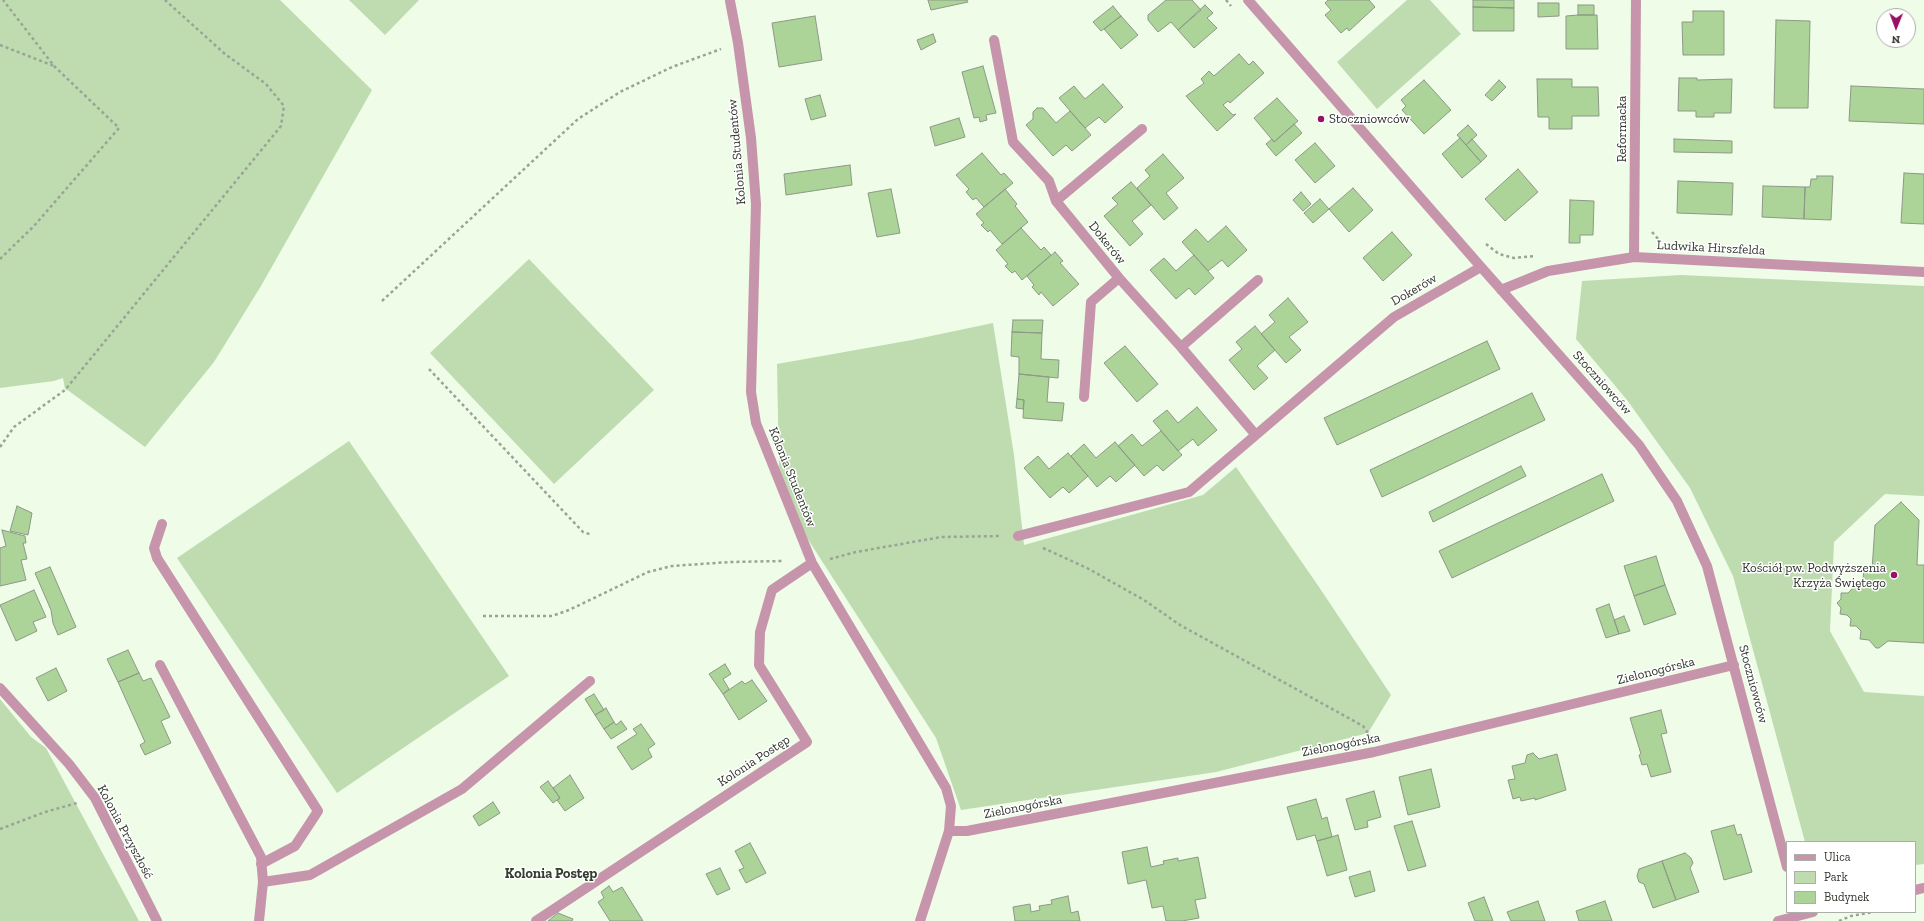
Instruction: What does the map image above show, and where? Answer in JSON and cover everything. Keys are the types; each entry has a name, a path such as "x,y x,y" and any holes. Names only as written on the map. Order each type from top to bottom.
{"street":[{"name":"Stoczniowców","path":"1248,0 1501,290 1639,445 1677,501 1707,566 1786,863"},
{"name":"Reformacka","path":"1634,257 1636,0"},
{"name":"Kolonia Studentów","path":"730,1 738,43 752,138 756,204 751,392 756,423 811,561 946,788 951,806 949,831 920,921"},
{"name":"Dokerów","path":"994,40 1013,142 1049,181 1056,201 1119,278 1181,347 1255,434"},
{"path":"1056,201 1142,129"},
{"name":"Ludwika Hirszfelda","path":"1501,290 1548,271 1634,257 1924,272"},
{"name":"Dokerów","path":"1018,536 1189,492 1255,434 1394,317 1481,267"},
{"path":"1084,397 1091,302 1119,278"},
{"path":"1181,347 1258,280"},
{"path":"162,524 154,548 157,558 318,811 295,846 261,864"},
{"name":"Kolonia Postęp","path":"536,921 807,742 759,665 760,632 772,590 811,561"},
{"path":"160,665 261,857 263,882 259,921"},
{"name":"Zielonogórska","path":"949,831 967,831 1374,752 1734,665"},
{"path":"263,882 310,875 462,789 590,681"},
{"name":"Kolonia Przyszłość","path":"0,688 69,764 95,798 157,921"},
{"path":"1778,921 1810,913"}],"path":[{"path":"0,259 34,226 120,128 54,66 2,0"},
{"path":"0,447 14,426 65,390 281,126 284,106 266,84 225,54 165,0"},
{"path":"382,301 578,119 620,92 672,67 738,43"},
{"path":"0,45 54,66"},
{"path":"1650,230 1661,242"},
{"path":"1483,241 1499,254 1514,258 1538,256"},
{"path":"429,369 583,532 592,535"},
{"path":"483,616 552,616 569,610 648,572 672,566 730,562 811,561 941,537 1018,536 1087,568 1144,600 1180,625 1364,726 1370,733 1374,752"},
{"path":"0,829 45,812 95,798"},
{"path":"1839,921 1851,916 1868,913"}],"green space":[{"path":"0,0 280,0 372,90 261,286 214,362 145,447 65,389 63,378 54,381 0,388"},
{"path":"349,0 419,0 385,35"},
{"path":"1407,0 1430,0 1461,34 1377,109 1337,62"},
{"path":"529,259 654,390 554,484 430,353"},
{"path":"1681,275 1924,286 1924,496 1885,494 1834,542 1830,631 1864,692 1924,696 1924,864 1916,865 1916,841 1805,841 1733,576 1690,488 1627,400 1576,339 1582,281"},
{"path":"993,323 1014,455 1024,545 1203,495 1236,467 1391,695 1368,733 1216,772 961,810 936,738 800,527 779,467 777,364 912,340"},
{"path":"349,441 509,676 337,793 177,558"},
{"path":"0,699 31,737 46,748 139,921 0,921"}],"building":[{"path":"928,0 967,0 968,2 931,10"},
{"path":"1166,0 1192,0 1201,10 1178,30 1171,22 1158,32 1148,20 1148,15"},
{"path":"1328,0 1369,0 1375,7 1349,31 1347,28 1341,33 1325,15 1331,10 1325,3"},
{"path":"1473,0 1514,0 1514,8 1473,7"},
{"path":"1538,3 1559,3 1559,16 1538,17"},
{"path":"1205,5 1213,13 1207,18 1217,28 1194,48 1178,30"},
{"path":"1578,5 1594,5 1594,15 1578,15"},
{"path":"1113,6 1121,16 1101,31 1093,22"},
{"path":"1473,7 1514,8 1514,31 1473,31"},
{"path":"1693,11 1724,11 1724,55 1683,55 1682,22 1693,22"},
{"path":"1597,15 1598,49 1566,49 1566,16"},
{"path":"815,16 822,60 779,67 772,23"},
{"path":"1121,16 1138,35 1121,49 1104,29"},
{"path":"1776,20 1810,21 1808,108 1774,108"},
{"path":"933,34 936,42 921,50 917,40"},
{"path":"1239,54 1249,65 1253,61 1264,73 1230,103 1228,101 1223,105 1233,115 1236,114 1217,131 1186,96 1204,83 1201,79 1209,71 1214,76"},
{"path":"983,66 996,113 986,115 987,120 980,122 979,117 974,118 962,72"},
{"path":"1679,78 1697,78 1697,80 1732,79 1731,113 1714,113 1714,117 1696,117 1696,111 1678,111"},
{"path":"1537,79 1572,79 1572,87 1598,87 1599,116 1572,116 1572,129 1549,129 1549,117 1538,117"},
{"path":"1424,80 1451,110 1424,134 1402,110 1406,106 1401,100"},
{"path":"1499,80 1506,87 1492,101 1485,95"},
{"path":"1103,84 1123,107 1105,123 1099,117 1085,128 1059,98 1074,86 1085,99"},
{"path":"1851,86 1924,89 1924,124 1849,121"},
{"path":"820,95 826,116 811,120 805,99"},
{"path":"1277,98 1298,121 1274,142 1254,118"},
{"path":"1037,108 1043,108 1056,123 1070,111 1091,135 1072,151 1066,145 1053,156 1026,125 1033,119 1033,112"},
{"path":"959,118 965,137 935,146 930,127"},
{"path":"1294,124 1302,133 1276,156 1266,144 1272,139 1274,142"},
{"path":"1468,125 1477,135 1466,145 1457,135"},
{"path":"1460,138 1481,162 1462,178 1442,154"},
{"path":"1472,139 1487,156 1481,162 1466,145"},
{"path":"1674,139 1732,141 1732,153 1674,152"},
{"path":"1315,143 1335,166 1315,183 1295,160"},
{"path":"982,153 1001,175 1004,173 1013,183 984,207 976,198 973,200 966,192 969,189 956,175"},
{"path":"1163,154 1184,178 1166,193 1178,208 1164,220 1137,188 1150,176 1145,170"},
{"path":"850,165 852,185 786,195 784,174"},
{"path":"1518,169 1538,192 1505,221 1485,199"},
{"path":"1904,173 1924,174 1924,224 1901,223"},
{"path":"1817,176 1833,176 1831,220 1804,219 1805,187 1810,187 1811,179 1817,179"},
{"path":"1678,181 1733,183 1732,215 1677,213"},
{"path":"1131,182 1151,205 1132,221 1143,234 1130,246 1104,216 1118,204 1112,198"},
{"path":"1763,186 1805,187 1804,219 1762,217"},
{"path":"1353,188 1373,210 1349,232 1329,209"},
{"path":"891,189 900,233 877,237 868,193"},
{"path":"1005,189 1017,204 1015,206 1028,222 1002,244 990,230 988,232 981,225 984,223 976,214"},
{"path":"1301,192 1311,204 1303,211 1293,200"},
{"path":"1320,199 1329,209 1313,223 1304,213"},
{"path":"1570,200 1594,201 1593,235 1580,235 1580,243 1569,243"},
{"path":"1226,226 1247,250 1228,267 1222,260 1208,271 1182,242 1196,229 1208,242"},
{"path":"1021,228 1041,250 1044,247 1051,255 1022,280 1015,271 1012,273 1005,266 1008,264 996,250"},
{"path":"1392,232 1412,255 1383,281 1363,258"},
{"path":"1055,252 1063,261 1060,263 1079,284 1053,306 1041,292 1039,295 1032,287 1034,285 1027,276"},
{"path":"1194,255 1214,278 1195,295 1189,288 1176,299 1150,270 1164,258 1176,271"},
{"path":"1288,298 1308,322 1289,337 1301,350 1286,363 1261,334 1275,322 1269,315"},
{"path":"1013,320 1043,320 1042,333 1012,332"},
{"path":"1255,326 1275,350 1257,366 1268,378 1254,390 1229,360 1242,349 1236,342"},
{"path":"1012,332 1042,333 1041,359 1059,360 1058,378 1019,374 1019,357 1011,356"},
{"path":"1487,341 1500,369 1337,445 1324,418"},
{"path":"1125,346 1158,384 1137,402 1104,363"},
{"path":"1019,374 1049,377 1047,402 1064,403 1062,421 1023,418 1024,400 1017,399"},
{"path":"1532,393 1545,420 1382,497 1370,470"},
{"path":"1017,399 1024,400 1023,409 1016,408"},
{"path":"1197,407 1217,430 1198,446 1193,439 1178,451 1153,421 1167,410 1178,423"},
{"path":"1161,431 1182,455 1163,471 1157,465 1144,476 1118,446 1132,434 1142,446"},
{"path":"1115,442 1135,465 1116,482 1110,476 1097,487 1071,456 1084,444 1096,458"},
{"path":"1068,453 1088,476 1069,493 1063,487 1050,498 1024,468 1038,456 1049,469"},
{"path":"1521,466 1526,476 1433,522 1429,512"},
{"path":"1602,474 1614,501 1452,578 1439,551"},
{"name":"Kościół pw. Podwyższenia Krzyża Świętego","path":"1901,502 1919,520 1917,565 1924,565 1924,643 1888,641 1879,648 1876,648 1869,640 1860,639 1861,631 1856,626 1850,626 1851,619 1847,615 1840,614 1841,608 1837,603 1841,599 1841,593 1848,593 1852,589 1853,583 1859,583 1863,579 1864,570 1872,570 1875,525"},
{"path":"17,506 32,513 28,535 10,531"},
{"path":"2,530 25,536 26,543 23,543 27,559 21,560 26,580 0,586 0,548 6,546"},
{"path":"1656,556 1665,585 1634,596 1624,566"},
{"path":"50,567 76,627 58,635 53,623 51,610 35,573"},
{"path":"1665,585 1676,614 1644,625 1634,596"},
{"path":"34,590 46,617 33,622 37,631 16,641 0,605"},
{"path":"1609,604 1619,634 1606,638 1596,609"},
{"path":"1624,616 1630,631 1619,634 1614,620"},
{"path":"128,650 139,673 118,682 107,659"},
{"path":"725,664 731,674 723,679 729,689 723,694 709,674"},
{"path":"56,668 67,691 48,701 36,678"},
{"path":"139,673 143,681 151,678 170,717 161,721 171,743 145,755 140,745 145,742 118,682"},
{"path":"752,680 767,701 739,720 723,694 742,681 745,684"},
{"path":"594,694 604,710 595,715 585,699"},
{"path":"606,708 614,722 604,729 595,715"},
{"path":"1661,710 1667,733 1661,734 1671,772 1651,777 1647,764 1642,765 1639,755 1641,754 1630,718"},
{"path":"621,721 627,729 611,739 604,729 614,722 616,725"},
{"path":"641,724 655,744 648,749 652,757 632,770 617,747 637,734 633,729"},
{"path":"1533,753 1539,759 1557,754 1566,790 1535,800 1535,798 1521,801 1520,797 1513,799 1508,780 1515,779 1512,766 1525,763 1527,755"},
{"path":"1431,769 1440,807 1408,815 1399,777"},
{"path":"570,775 584,798 565,811 557,800 560,798 553,788"},
{"path":"548,781 560,798 553,803 540,787"},
{"path":"1374,791 1381,817 1367,821 1368,827 1355,830 1346,799"},
{"path":"1316,799 1322,819 1327,817 1332,837 1317,841 1315,835 1297,840 1287,807"},
{"path":"493,802 500,813 479,826 473,816"},
{"path":"1412,821 1426,866 1408,871 1394,826"},
{"path":"1734,825 1737,835 1741,834 1752,872 1724,880 1711,831"},
{"path":"1338,835 1347,870 1327,876 1317,841"},
{"path":"750,843 766,873 746,883 739,870 744,868 735,851"},
{"path":"1147,847 1151,867 1164,864 1163,861 1178,858 1178,861 1198,857 1206,898 1195,900 1199,918 1182,921 1166,921 1163,906 1152,908 1146,880 1128,884 1122,852"},
{"path":"1685,853 1691,858 1693,863 1690,868 1699,892 1676,900 1662,861"},
{"path":"1662,861 1676,900 1653,908 1644,884 1639,882 1637,876 1639,869"},
{"path":"720,868 730,889 717,895 706,874"},
{"path":"1370,871 1375,891 1355,897 1349,877"},
{"path":"609,886 613,892 622,887 643,921 610,921 598,902 604,898 601,892"},
{"path":"1068,896 1071,913 1078,911 1080,921 1015,921 1013,907 1030,904 1031,912 1040,910 1039,906 1052,904 1051,900"},
{"path":"1484,897 1493,921 1475,921 1468,903"},
{"path":"1538,901 1545,921 1511,921 1507,912"},
{"path":"1605,901 1612,921 1579,921 1576,911"},
{"path":"558,913 573,919 572,921 548,921"}],"place":[{"name":"Stoczniowców","path":"1321,119"},
{"name":"Kościół pw. Podwyższenia Krzyża Świętego","path":"1894,575"}],"district":[{"name":"Kolonia Postęp","path":"551,874"}]}
